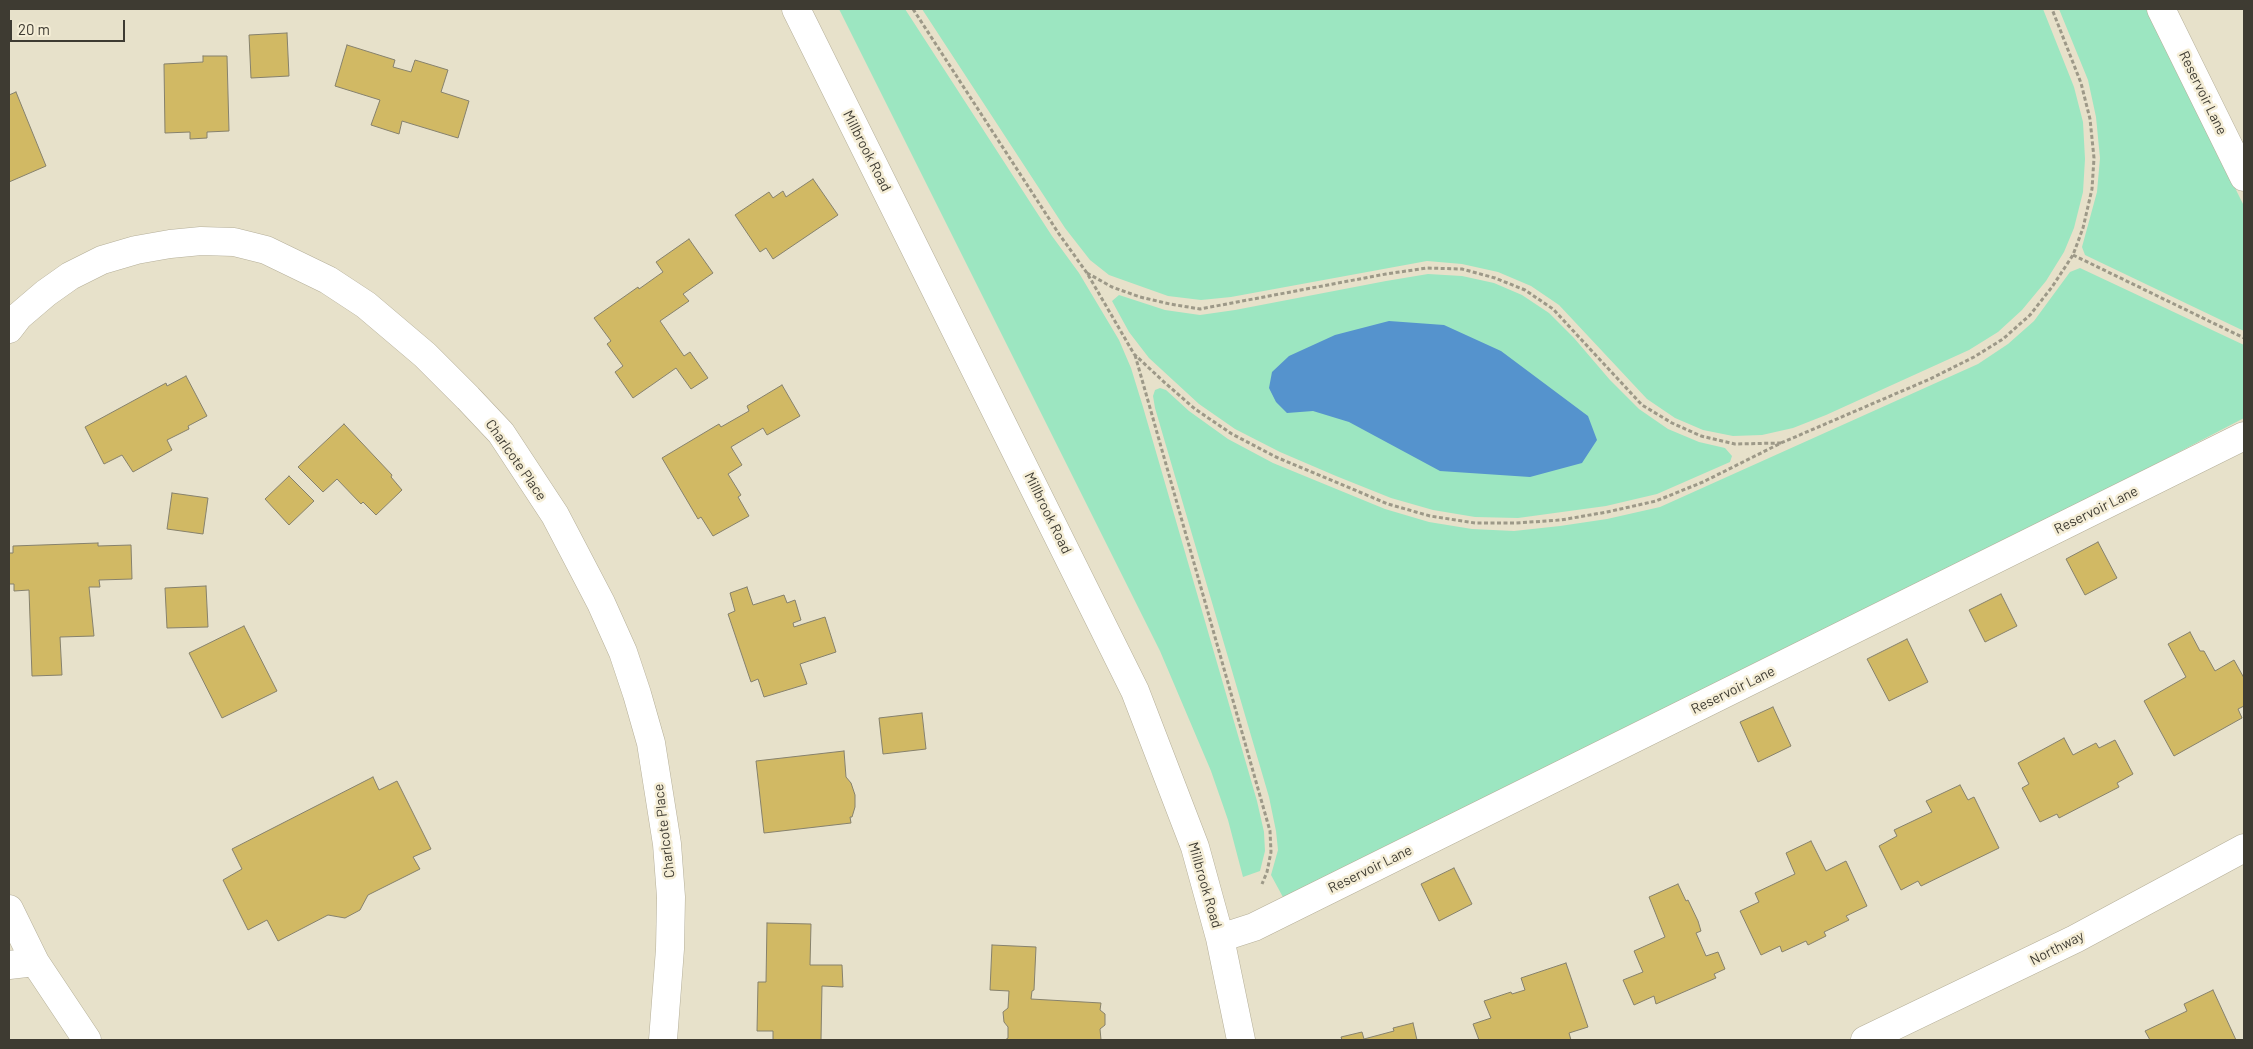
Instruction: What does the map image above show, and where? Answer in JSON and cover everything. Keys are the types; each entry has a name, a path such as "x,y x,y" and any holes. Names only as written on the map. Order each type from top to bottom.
{"street":[{"name":"Millbrook Road","path":"796,9 1135,691 1195,847 1220,938 1241,1040"},
{"name":"Reservoir Lane","path":"2161,9 2244,177"},
{"name":"Charlcote Place","path":"9,329 20,316 46,293 70,276 102,260 136,250 170,244 202,241 234,242 266,250 328,280 366,305 424,355 501,433 554,516 601,603 623,652 652,743 669,870 670,950 663,1040"},
{"name":"Reservoir Lane","path":"1220,938 1254,927 2244,436"},
{"name":"Northway","path":"1865,1040 2075,940 2244,848"},
{"path":"9,909 22,964 87,1040"}],"path":[{"path":"913,9 1059,234 1087,273 1134,354 1270,831 1271,852 1267,872 1260,890"},
{"path":"1134,354 1195,409 1232,434 1276,457 1388,504 1430,516 1475,523 1516,524 1561,520 1656,501 1703,482 1781,443 1930,379 1974,357 2003,338 2030,315 2052,288 2073,255 2083,228 2092,189 2094,158 2090,119 2081,83 2052,9"},
{"path":"2073,255 2244,338"},
{"path":"1087,273 1112,287 1140,297 1200,309 1386,274 1427,268 1462,269 1495,278 1525,290 1553,309 1642,405 1672,423 1701,436 1735,444 1781,443"}],"green space":[{"path":"839,9 905,9 1052,236 1079,273 1119,340 1131,368 1143,407 1257,801 1264,832 1265,851 1260,871 1243,877 1228,820 1211,771 1160,651"},
{"path":"922,9 2043,9 2074,87 2083,122 2085,159 2083,192 2074,228 2064,252 2046,281 2022,310 1998,332 1969,350 1793,428 1762,435 1733,436 1703,430 1675,418 1647,399 1559,305 1531,286 1498,272 1462,264 1427,261 1231,297 1201,300 1168,296 1109,275 1090,260 1065,228"},
{"path":"2059,9 2146,9 2244,206 2244,331 2085,255 2082,247 2097,192 2100,158 2096,117 2088,80"},
{"path":"2080,268 2244,345 2244,418 2091,498 1284,899 1271,875 1278,850 1269,797 1155,408 1153,396 1155,390 1160,388 1166,390 1189,411 1228,439 1273,463 1385,509 1429,522 1472,529 1514,531 1560,526 1607,519 1660,507 1978,364 2008,344 2034,321 2070,272"},
{"path":"1428,274 1462,276 1494,283 1522,295 1549,313 1639,409 1668,429 1699,442 1725,448 1732,456 1730,462 1657,494 1606,506 1518,518 1475,517 1433,510 1391,498 1336,476 1280,452 1235,429 1199,404 1149,358 1129,332 1112,301 1119,295 1165,310 1200,315"}],"water":[{"path":"1389,321 1444,325 1501,351 1588,416 1597,440 1582,463 1530,477 1440,471 1349,422 1313,411 1287,413 1276,402 1269,388 1272,372 1289,356 1335,335"}],"building":[{"path":"287,33 289,76 251,78 249,35"},
{"path":"347,45 395,60 393,67 411,72 415,60 448,70 441,92 469,101 458,138 402,121 399,134 371,125 380,100 335,86"},
{"path":"203,56 227,56 229,131 207,132 207,138 190,139 190,132 165,133 164,64 203,62"},
{"path":"16,92 46,166 9,182 9,95"},
{"path":"813,179 838,215 773,259 766,248 760,252 735,215 769,192 773,198 783,191 786,197"},
{"path":"689,239 713,273 683,294 689,301 660,321 684,356 690,352 708,378 691,389 676,368 633,398 615,372 623,366 607,344 611,341 594,318 663,272 656,262"},
{"path":"186,376 207,416 188,426 189,429 167,440 172,450 133,472 122,455 104,464 85,427 166,383 167,386"},
{"path":"782,385 800,416 767,435 763,428 731,447 742,465 728,474 741,495 738,497 749,516 713,536 701,517 698,519 662,458 719,424 721,427 749,411 747,406"},
{"path":"344,424 392,475 391,477 402,490 376,515 363,502 361,504 337,479 323,492 298,467"},
{"path":"289,476 314,501 289,525 265,499"},
{"path":"172,493 208,498 203,534 167,529"},
{"path":"2098,542 2117,578 2085,595 2066,559"},
{"path":"98,543 98,546 131,545 132,579 99,580 100,587 89,587 94,636 60,637 62,675 32,676 29,590 14,591 14,584 9,584 9,553 13,553 13,546"},
{"path":"206,586 208,627 167,628 165,588"},
{"path":"747,587 753,605 784,595 787,603 795,600 801,620 793,623 794,627 825,617 836,652 800,664 807,684 764,697 758,679 751,682 728,614 735,611 730,593"},
{"path":"2001,594 2017,626 1985,642 1969,610"},
{"path":"244,626 277,691 222,718 189,653"},
{"path":"2190,632 2200,651 2204,651 2215,671 2234,660 2244,678 2244,706 2238,709 2242,718 2174,756 2144,701 2186,677 2168,644"},
{"path":"1907,639 1928,682 1889,701 1867,659"},
{"path":"1773,707 1791,746 1758,762 1740,722"},
{"path":"922,713 926,749 883,754 879,718"},
{"path":"2064,738 2073,755 2096,743 2099,748 2115,740 2133,774 2117,783 2119,787 2059,818 2057,814 2040,822 2022,788 2029,784 2018,763"},
{"path":"844,751 846,777 851,783 855,795 855,807 852,817 850,817 851,823 764,833 756,761"},
{"path":"373,777 379,790 397,781 431,849 413,857 420,869 368,895 360,910 345,918 328,915 278,941 267,920 248,930 223,880 242,869 232,849"},
{"path":"1960,785 1968,800 1974,797 1999,848 1921,886 1918,881 1901,890 1879,846 1897,836 1894,830 1932,812 1926,801"},
{"path":"1811,841 1826,871 1846,861 1867,906 1846,916 1849,920 1824,932 1826,936 1808,945 1806,941 1782,952 1780,946 1761,955 1740,911 1759,902 1755,893 1795,874 1786,853"},
{"path":"1454,868 1472,904 1439,921 1421,884"},
{"path":"1678,884 1698,921 1701,931 1696,933 1706,956 1718,952 1725,969 1714,974 1716,978 1656,1004 1654,996 1634,1005 1623,980 1643,972 1634,951 1665,937 1649,897"},
{"path":"767,923 811,924 810,965 842,965 843,987 822,986 821,1040 773,1040 773,1031 757,1031 758,982 766,982"},
{"path":"992,945 1036,947 1034,990 1032,991 1031,999 1101,1003 1100,1010 1105,1014 1105,1025 1100,1029 1101,1040 1005,1040 1008,1038 1008,1027 1004,1022 1003,1012 1008,1008 1009,991 990,990"},
{"path":"1566,963 1588,1027 1569,1033 1571,1040 1479,1040 1473,1024 1491,1018 1484,1001 1511,992 1512,994 1525,990 1521,978"},
{"path":"2213,990 2236,1040 2150,1040 2145,1031 2187,1011 2184,1004"},
{"path":"1413,1023 1417,1040 1342,1040 1341,1037 1362,1032 1364,1039 1394,1031 1393,1028"}]}
